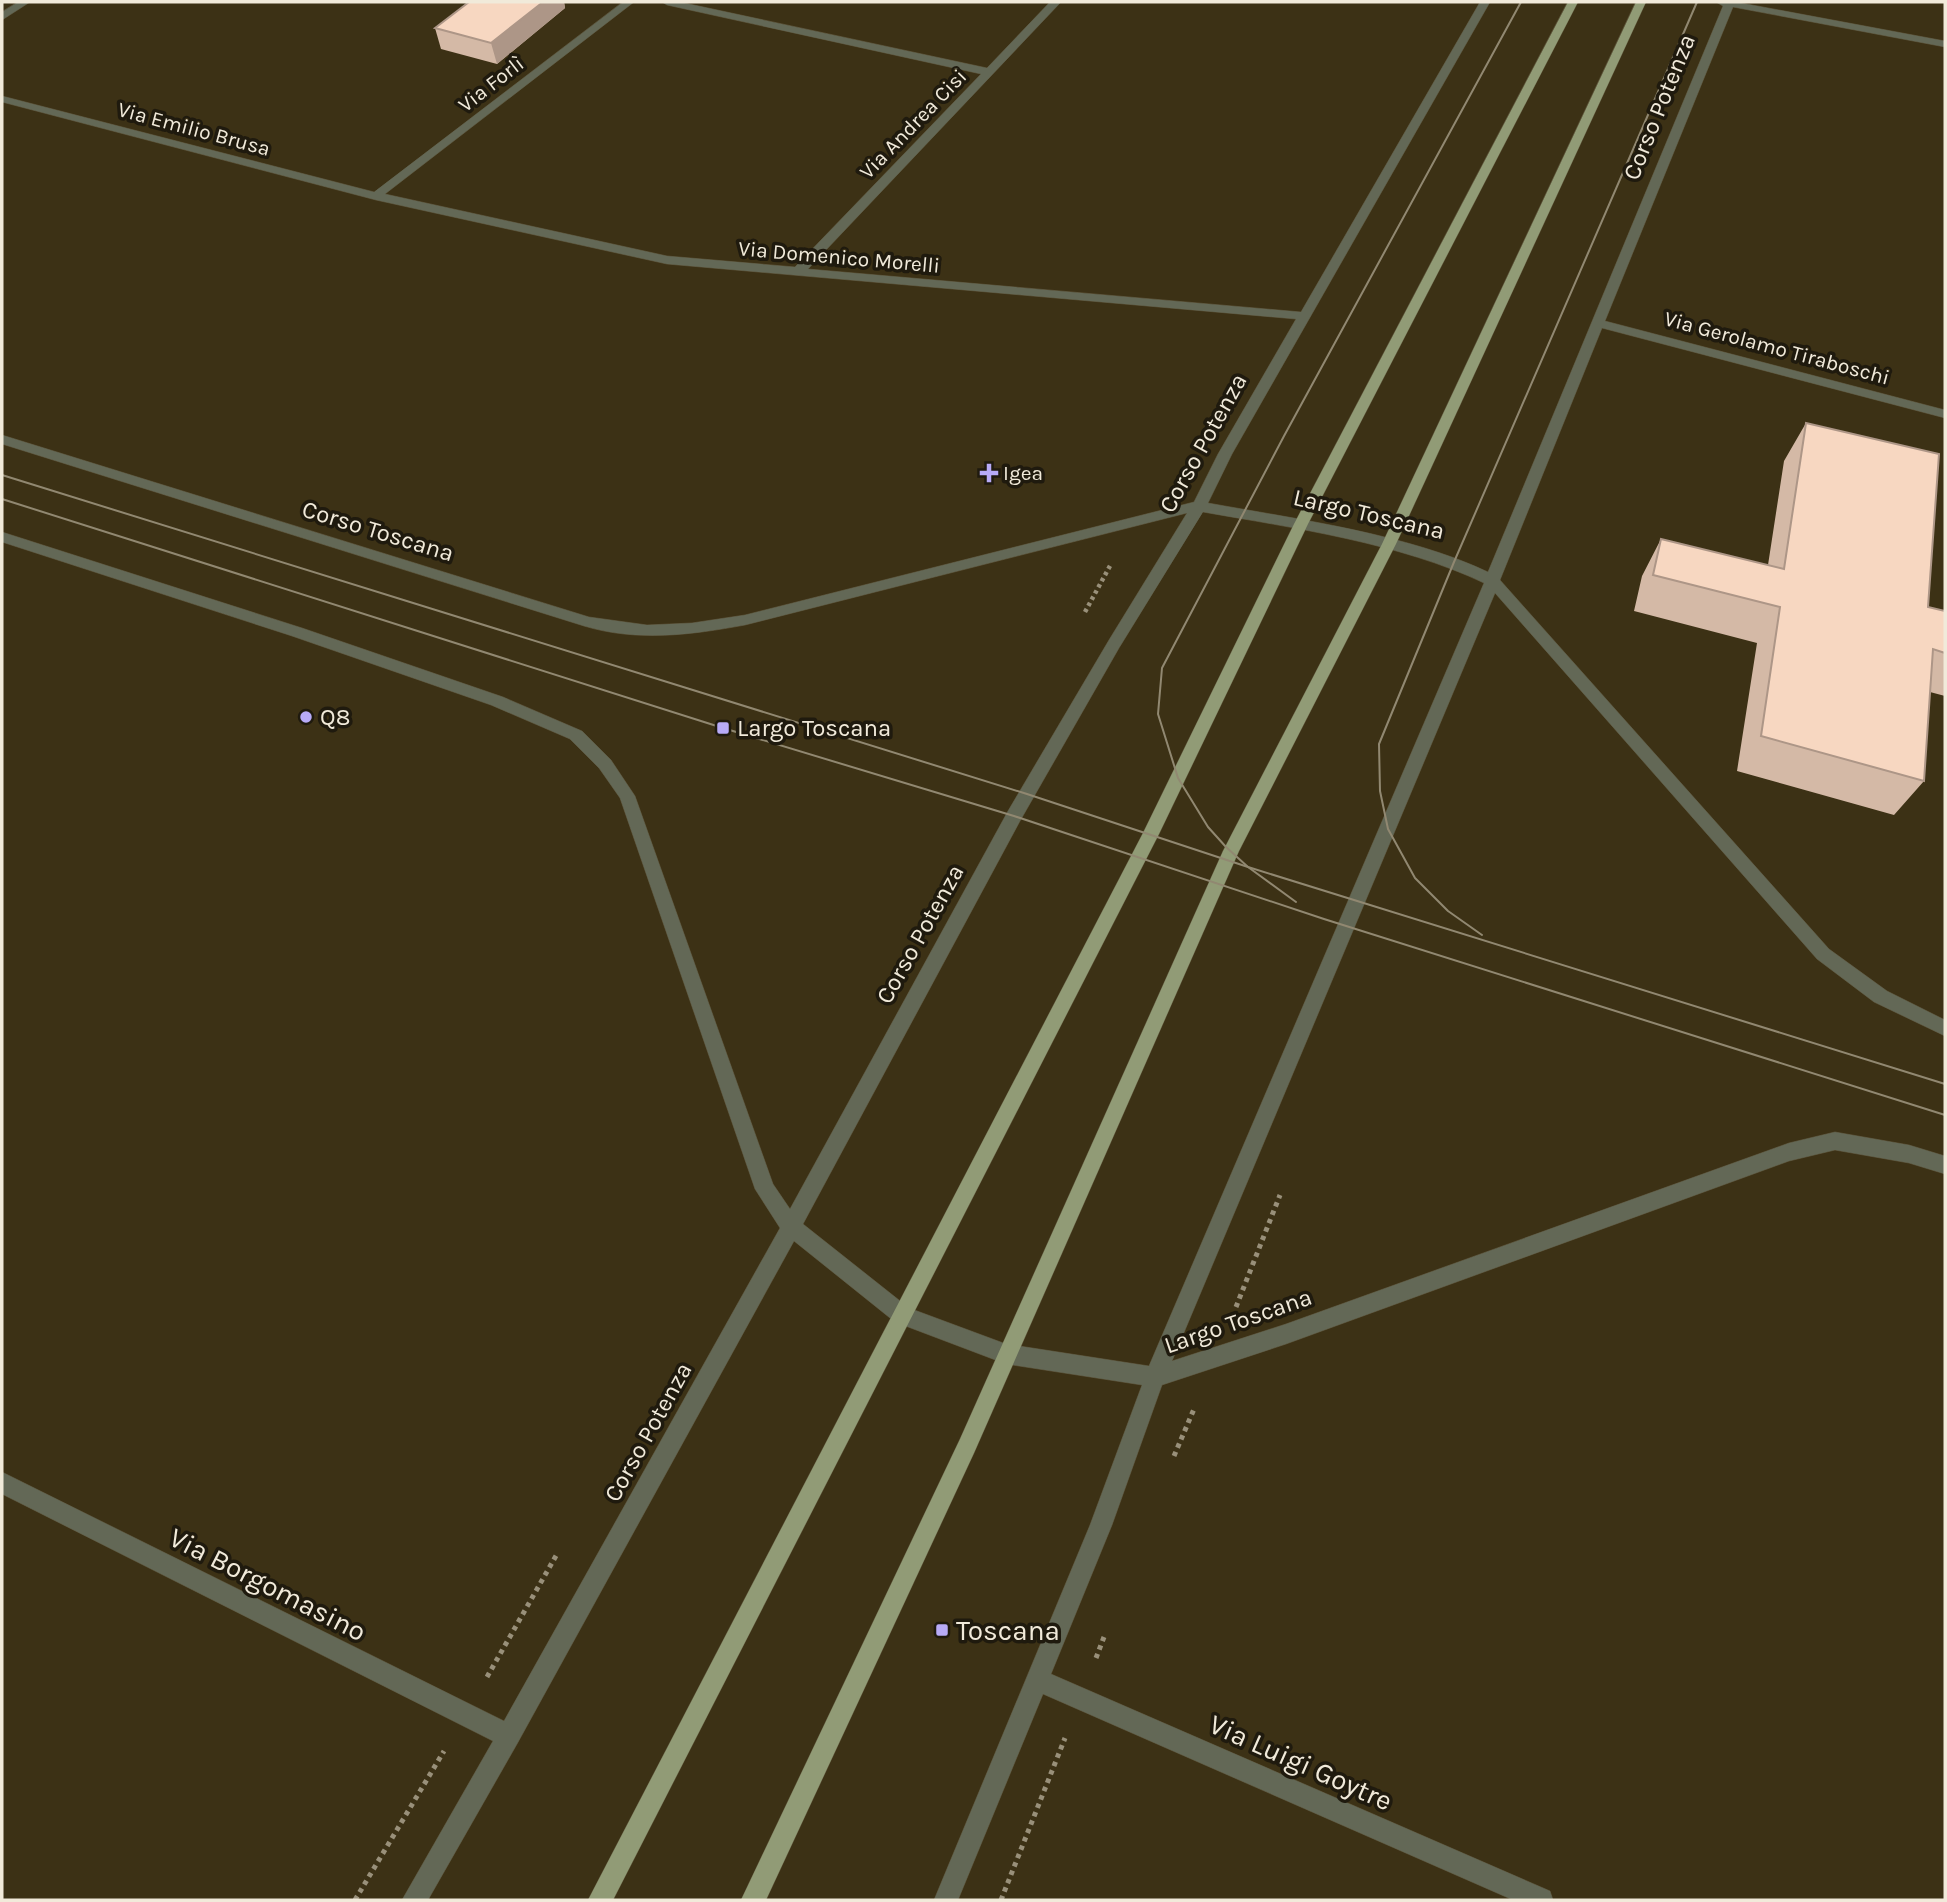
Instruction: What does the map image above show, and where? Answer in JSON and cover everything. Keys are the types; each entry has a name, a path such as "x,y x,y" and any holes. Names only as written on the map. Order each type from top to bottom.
{"main road":[{"path":"600,1900 1151,834 1301,524 1573,2"},
{"path":"753,1900 967,1447 1231,851 1389,544 1641,2"}],"street":[{"path":"2,16 25,2"},
{"name":"Via Forlì","path":"376,197 629,2"},
{"path":"667,2 989,72"},
{"name":"Via Andrea Cisi","path":"797,273 1056,2"},
{"name":"Corso Potenza","path":"414,1900 509,1736 791,1227 1014,816 1114,644 1199,506 1225,454 1485,2"},
{"path":"1726,3 1945,44"},
{"name":"Corso Potenza","path":"946,1900 1101,1525 1154,1377 1333,961 1492,580 1726,3"},
{"name":"Via Emilio Brusa","path":"2,99 376,197"},
{"name":"Via Domenico Morelli","path":"376,197 667,260 1305,316"},
{"name":"Via Gerolamo Tiraboschi","path":"1598,323 1945,414"},
{"name":"Corso Toscana","path":"2,439 589,622 647,631 692,629 745,620"},
{"name":"Largo Toscana","path":"745,620 1199,506 1301,524 1454,562 1492,580 1823,954 1861,986 1889,1003 1945,1028"},
{"name":"Largo Toscana","path":"2,537 297,632 497,701 576,734 605,764 627,796 765,1188 791,1227 902,1315 1006,1354 1154,1377 1217,1357 1789,1152 1835,1141 1909,1154 1945,1165"},
{"name":"Via Borgomasino","path":"2,1483 509,1736"},
{"name":"Via Luigi Goytre","path":"1037,1680 1541,1900"}],"path":[{"path":"1169,1467 1217,1357 1281,1191"},
{"path":"1001,1900 1105,1634"}],"building":[{"path":"469,2 543,2 491,43 435,28"},
{"path":"1806,423 1939,454 1928,607 1945,611 1945,653 1933,649 1924,781 1761,736 1780,607 1653,575 1661,539 1784,569"}],"tram line":[{"path":"1248,867 1208,827 1178,778 1158,714 1162,668 1284,436 1521,2"},
{"path":"1482,935 1448,911 1415,878 1388,829 1380,791 1379,744 1454,562 1697,2"},
{"path":"2,475 1027,794 1248,867"},
{"path":"2,499 723,728 1014,816 1324,919 1945,1115"},
{"path":"1248,867 1945,1084"},
{"path":"1248,867 1296,902"}],"place":[{"name":"Igea","path":"989,473"},
{"name":"Q8","path":"306,717"},
{"name":"Largo Toscana","path":"723,728"},
{"name":"Toscana","path":"942,1630"}]}
